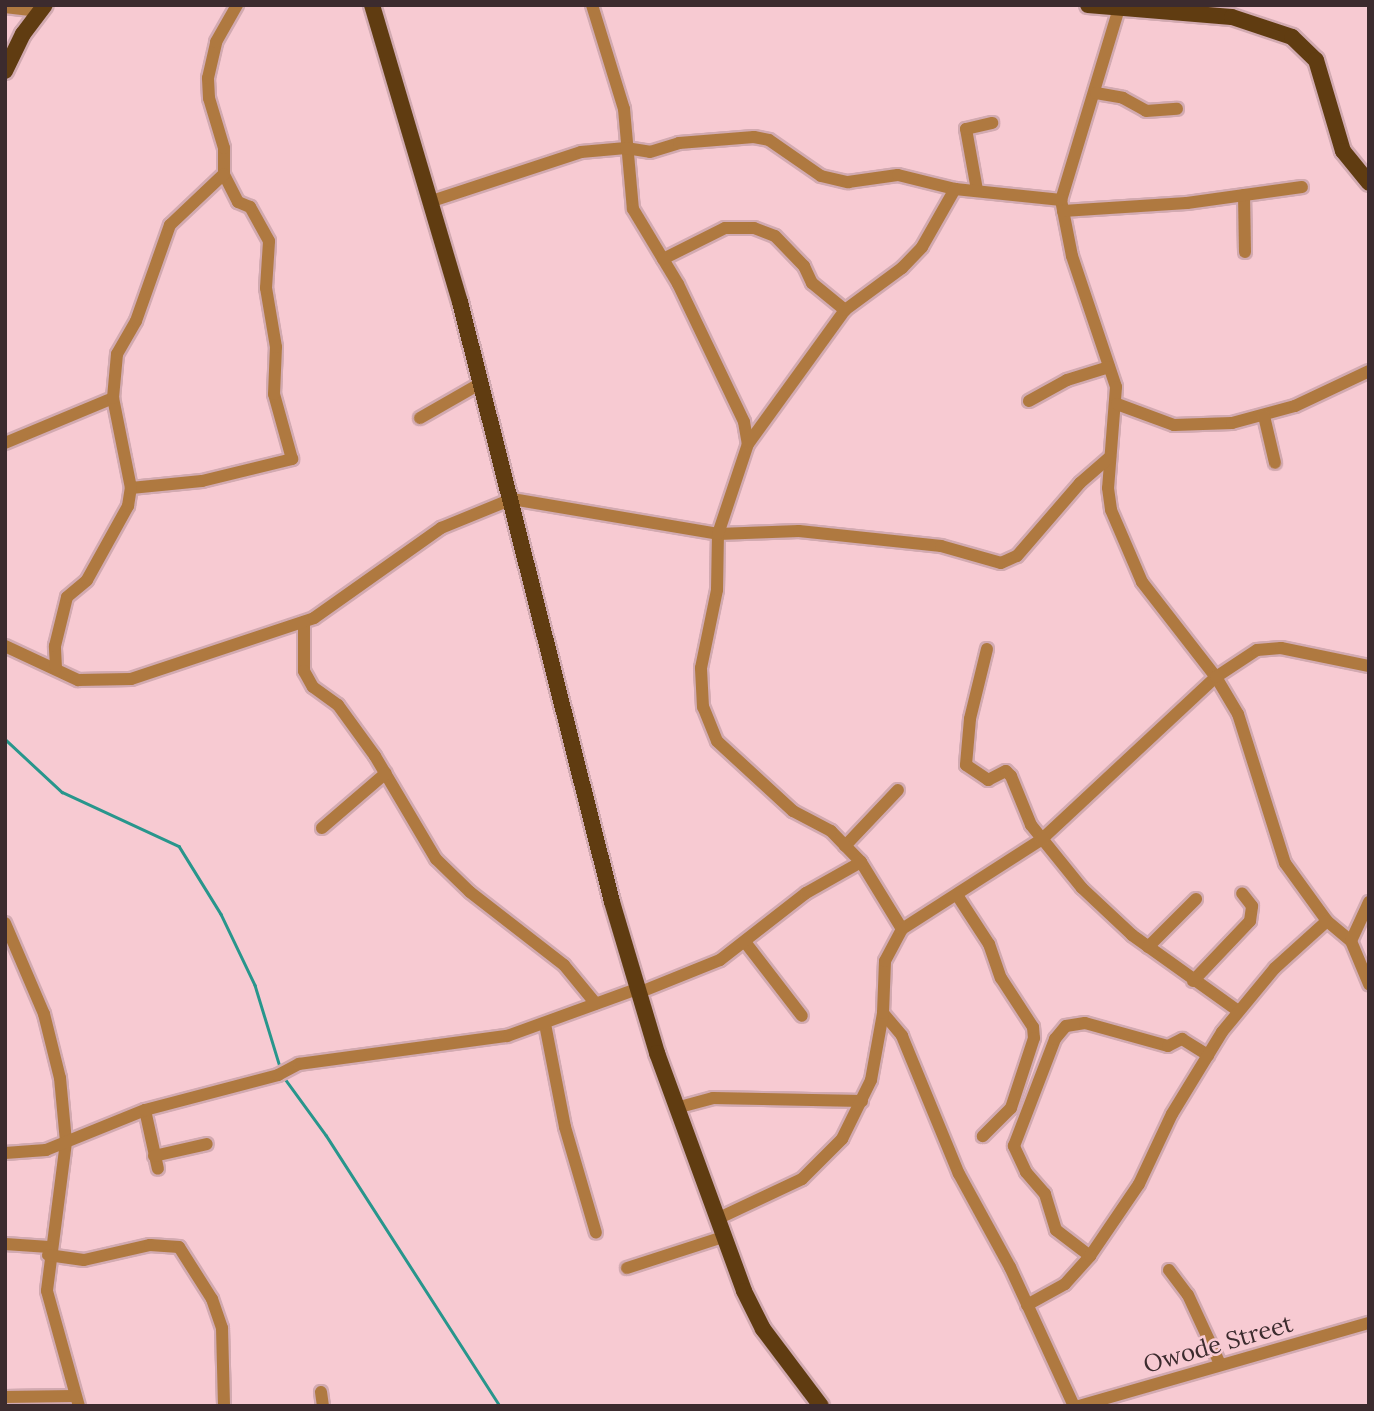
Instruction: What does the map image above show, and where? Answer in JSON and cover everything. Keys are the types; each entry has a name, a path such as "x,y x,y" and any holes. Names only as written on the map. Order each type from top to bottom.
{"main road":[{"path":"372,5 432,201 481,383 637,991 723,1237 763,1329 821,1406"},
{"path":"1088,5 1232,17 1276,30 1305,46 1325,79 1343,151 1369,183"},
{"path":"5,71 42,8"}],"street":[{"path":"131,488 202,481 292,459 274,394 276,347 266,288 269,242 250,207 238,202 224,174 224,148 208,78 216,42 237,5"},
{"path":"592,5 624,109 633,209 663,259 744,422 748,444"},
{"path":"5,7 42,8"},
{"path":"1120,7 1062,205 1072,256 1109,367 1117,404 1110,457 1111,510 1142,582 1216,677 1253,751 1285,863 1327,921 1351,941 1369,984"},
{"path":"1096,93 1123,98 1146,111 1177,109"},
{"path":"977,190 966,129 992,122"},
{"path":"432,201 545,161 626,148 650,152 679,143 754,137 769,140 821,176 848,181 898,176 955,189 977,190 1062,205 1244,195 1302,187"},
{"path":"56,668 55,646 67,597 87,580 105,552 128,506 131,488 113,398 117,354 136,321 170,225 224,174"},
{"path":"902,929 861,862 813,819 793,811 730,755 708,721 700,691 701,668 717,590 718,534 748,444 845,310 902,268 922,247 955,189"},
{"path":"1244,195 1245,252"},
{"path":"663,259 725,229 754,228 775,236 804,266 812,283 845,310"},
{"path":"1030,401 1067,380 1109,367"},
{"path":"1117,404 1174,425 1232,423 1264,416 1369,371"},
{"path":"420,418 481,383"},
{"path":"5,443 113,398"},
{"path":"1264,416 1275,463"},
{"path":"5,646 78,680 131,679 304,622 441,528 512,499 718,534 799,531 941,545 1001,563 1017,556 1080,483 1110,457"},
{"path":"304,622 304,671 313,687 338,705 386,773 436,859 470,892 564,965 596,1004"},
{"path":"717,1219 784,1189 815,1168 842,1139 871,1080 883,1013 885,961 902,929 1042,839 1216,677 1257,650 1281,648 1369,666"},
{"path":"987,649 964,761 988,780 1006,771 1011,776 1031,825 1082,888 1148,947 1238,1011"},
{"path":"322,828 386,773"},
{"path":"845,846 898,790"},
{"path":"5,1153 46,1150 145,1111 278,1075 299,1064 507,1036 545,1024 720,960 806,893 861,862"},
{"path":"1193,981 1250,921 1252,906 1242,893"},
{"path":"957,895 989,944 1001,978 1033,1027 1034,1038 1011,1108 983,1136"},
{"path":"1148,947 1196,899"},
{"path":"1351,941 1369,902"},
{"path":"1027,1305 1065,1284 1090,1256 1139,1184 1172,1114 1238,1011 1275,968 1327,921"},
{"path":"5,923 44,1014 60,1078 66,1142 49,1251 47,1292 77,1401 5,1397"},
{"path":"745,942 802,1016"},
{"path":"883,1013 902,1036 963,1179 1081,1405"},
{"path":"1090,1256 1056,1230 1045,1195 1026,1172 1014,1146 1055,1039 1066,1026 1085,1023 1168,1046 1182,1040 1208,1055"},
{"path":"545,1024 565,1127 596,1233"},
{"path":"676,1108 713,1098 862,1101"},
{"path":"145,1111 156,1162 207,1144"},
{"path":"627,1268 723,1237"},
{"path":"5,1244 83,1260 149,1245 179,1247 212,1299 222,1328 225,1406"},
{"path":"1169,1270 1188,1295 1220,1364"},
{"name":"Owode Street","path":"1081,1405 1369,1324"},
{"path":"321,1392 323,1406"}],"waterway":[{"path":"5,739 62,792 179,846 221,914 255,985 281,1070"},
{"path":"283,1076 326,1135 500,1406"}]}
